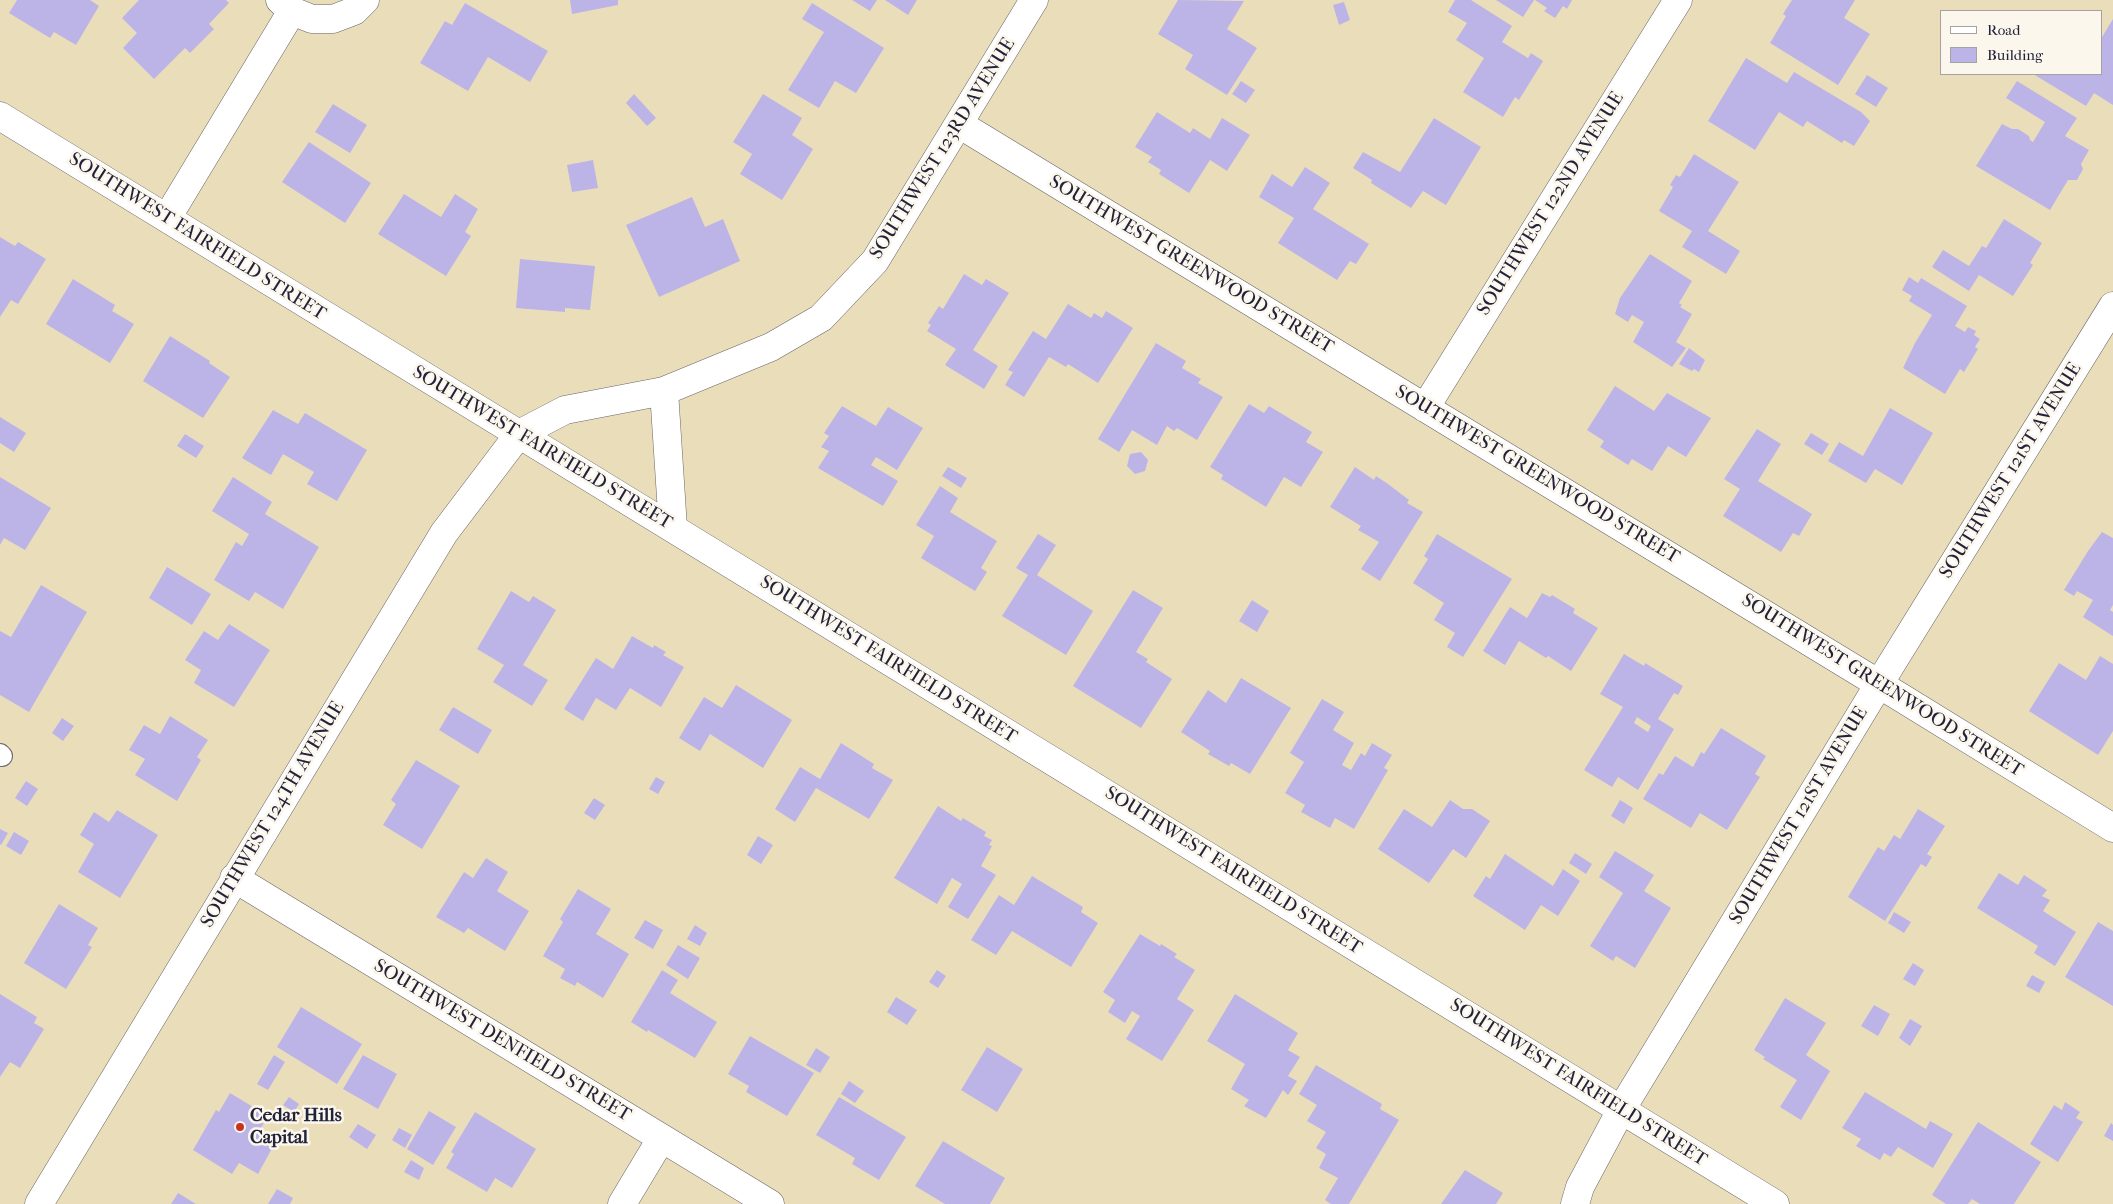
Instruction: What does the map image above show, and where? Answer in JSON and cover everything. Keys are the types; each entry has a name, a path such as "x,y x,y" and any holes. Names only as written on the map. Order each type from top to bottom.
{"street":[{"path":"167,218 286,6 312,19 333,19 354,11 365,0"},
{"name":"SOUTHWEST 123RD AVENUE","path":"520,434 565,410 664,391 771,347 821,318 875,262 1034,0"},
{"name":"SOUTHWEST 122ND AVENUE","path":"1425,408 1678,0"},
{"name":"SOUTHWEST FAIRFIELD STREET","path":"0,116 1774,1204"},
{"name":"SOUTHWEST GREENWOOD STREET","path":"959,124 2113,828"},
{"name":"SOUTHWEST 121ST AVENUE","path":"1575,1204 1580,1187 1621,1110 1879,684 2113,306"},
{"path":"664,391 673,528"},
{"name":"SOUTHWEST 124TH AVENUE","path":"39,1204 234,878 444,533 520,434"},
{"name":"SOUTHWEST DENFIELD STREET","path":"234,878 770,1204"},
{"path":"622,1204 661,1139"}],"building":[{"path":"17,0 90,0 99,6 76,45 54,32 50,38 9,13"},
{"path":"139,0 226,0 229,3 209,24 214,29 190,53 185,48 154,79 123,48 137,33 122,18"},
{"path":"570,0 618,0 618,5 572,14"},
{"path":"852,0 877,0 870,11"},
{"path":"885,0 917,0 908,15"},
{"path":"1178,0 1244,1 1227,29 1257,48 1227,95 1185,69 1193,55 1158,34"},
{"path":"1455,0 1471,0 1512,26 1502,42 1528,58 1531,53 1543,61 1519,100 1515,97 1503,117 1463,92 1484,58 1456,40 1467,23 1448,12"},
{"path":"1496,0 1534,0 1523,17"},
{"path":"1535,0 1572,0 1567,9 1563,6 1555,18 1544,11 1547,8"},
{"path":"1792,0 1855,0 1844,18 1870,34 1838,85 1770,43 1786,16 1783,14"},
{"path":"1344,2 1350,20 1339,25 1333,5"},
{"path":"465,3 548,51 530,82 488,57 468,91 420,63 445,21 452,25"},
{"path":"812,3 884,48 856,93 835,81 819,108 788,90 824,32 802,19"},
{"path":"2113,19 2113,105 2094,93 2086,106 2035,75 2103,75 2103,35"},
{"path":"1746,58 1787,83 1794,72 1861,112 1870,121 1854,146 1844,140 1842,143 1807,121 1803,127 1779,112 1755,150 1708,121"},
{"path":"1867,75 1888,88 1876,107 1855,94"},
{"path":"1241,81 1255,90 1246,103 1232,94"},
{"path":"2017,81 2077,118 2065,136 2089,150 2081,164 2083,169 2077,180 2068,180 2050,210 1976,166 2002,124 2012,129 2018,129 2029,136 2033,142 2045,122 2006,98"},
{"path":"634,94 656,118 647,126 626,103"},
{"path":"763,94 802,118 792,135 813,149 782,200 740,174 752,154 733,142"},
{"path":"333,104 367,125 350,153 315,132"},
{"path":"1157,112 1190,133 1193,128 1210,139 1222,118 1250,135 1227,171 1210,160 1189,193 1159,174 1161,170 1148,162 1152,157 1135,147"},
{"path":"1434,118 1481,147 1446,205 1423,191 1411,208 1371,183 1372,180 1353,168 1363,152 1400,172"},
{"path":"309,142 371,183 345,223 282,182"},
{"path":"1694,154 1739,182 1708,231 1740,251 1726,274 1682,247 1692,231 1659,211 1673,187 1670,185 1676,175 1680,177"},
{"path":"593,160 598,188 572,192 567,165"},
{"path":"1305,167 1330,183 1313,209 1369,244 1356,264 1350,261 1337,280 1278,243 1294,218 1259,197 1272,174 1292,187"},
{"path":"404,194 441,217 455,194 478,209 465,232 471,236 446,276 378,234"},
{"path":"692,197 705,227 723,219 740,261 659,297 626,225"},
{"path":"2004,219 2042,243 2030,263 2033,265 2013,296 1979,275 1969,291 1932,267 1943,250 1969,266 1982,246 1986,248"},
{"path":"0,237 15,246 18,242 46,259 18,304 11,300 0,317"},
{"path":"1650,254 1692,281 1679,303 1682,305 1680,307 1692,314 1676,342 1686,348 1672,367 1633,342 1644,322 1632,315 1628,322 1615,314 1620,298"},
{"path":"520,259 595,266 590,310 565,308 565,312 516,308"},
{"path":"964,274 982,285 986,279 1009,293 973,350 998,366 984,389 945,365 956,349 927,331 931,325 928,323 939,306 943,309"},
{"path":"1909,277 1918,283 1921,278 1967,306 1955,326 1965,332 1968,327 1976,331 1974,335 1980,339 1975,347 1978,349 1964,372 1960,369 1945,394 1903,368 1932,315 1909,301 1912,296 1902,290"},
{"path":"73,279 115,305 112,311 134,324 110,363 46,324"},
{"path":"1068,304 1091,318 1094,313 1102,318 1106,311 1133,328 1098,383 1068,364 1066,367 1049,357 1024,397 1005,385 1013,372 1008,370 1033,331 1046,339"},
{"path":"170,336 210,361 209,363 230,377 203,418 143,381"},
{"path":"1156,343 1186,361 1182,368 1201,379 1198,383 1223,397 1197,440 1177,428 1174,431 1167,426 1157,445 1132,430 1119,452 1098,439"},
{"path":"1689,348 1705,360 1699,372 1694,369 1692,371 1679,364"},
{"path":"1615,386 1654,411 1667,393 1711,418 1686,457 1668,446 1652,471 1632,459 1628,465 1600,447 1604,441 1587,430"},
{"path":"1249,404 1264,413 1269,406 1312,432 1306,442 1323,452 1301,487 1284,477 1266,507 1221,479 1223,475 1210,467"},
{"path":"842,406 876,426 888,407 923,428 897,470 876,457 871,465 898,481 883,506 818,468 829,451 821,447 829,436 824,433"},
{"path":"1890,408 1933,433 1902,485 1875,469 1866,483 1828,461 1839,442 1863,456"},
{"path":"273,410 298,424 305,413 367,450 337,501 307,484 314,472 283,454 271,475 242,458"},
{"path":"0,417 26,433 14,452 0,443"},
{"path":"1757,429 1781,444 1758,481 1812,514 1799,536 1793,533 1781,552 1723,516 1740,489 1724,479"},
{"path":"1811,433 1829,444 1822,455 1804,444"},
{"path":"185,434 204,446 196,458 177,446"},
{"path":"1141,452 1148,460 1145,471 1135,474 1127,466 1130,454"},
{"path":"948,467 967,478 961,488 942,476"},
{"path":"1355,467 1374,480 1376,476 1409,500 1407,503 1423,512 1380,581 1361,569 1379,542 1358,530 1361,526 1330,507"},
{"path":"0,477 51,508 25,550 4,538 0,545"},
{"path":"233,477 272,502 265,514 319,547 283,609 255,592 249,601 214,580 236,542 242,546 249,534 212,511"},
{"path":"940,486 958,498 950,512 997,541 981,568 987,572 975,591 921,558 934,536 916,525"},
{"path":"2102,532 2113,538 2113,605 2110,610 2113,612 2113,636 2083,617 2093,600 2077,591 2074,596 2064,590"},
{"path":"1038,534 1056,545 1037,575 1093,611 1066,655 1002,616 1028,575 1016,568"},
{"path":"1437,534 1512,579 1463,657 1447,647 1455,633 1434,620 1444,603 1413,583 1428,559 1424,556"},
{"path":"167,567 211,594 192,625 149,598"},
{"path":"41,585 87,612 29,712 0,695 0,631 11,637"},
{"path":"1133,590 1163,608 1136,652 1148,659 1146,662 1172,679 1141,728 1073,686"},
{"path":"511,591 529,602 533,596 556,610 523,665 548,680 532,706 493,682 504,665 477,649"},
{"path":"1542,593 1550,597 1552,595 1575,609 1573,613 1598,628 1571,671 1519,641 1505,665 1483,651 1510,607 1527,618"},
{"path":"1252,600 1269,611 1257,632 1239,621"},
{"path":"229,624 270,650 234,707 194,683 201,670 185,660 204,631 218,640"},
{"path":"632,636 653,648 654,645 666,652 663,655 684,667 661,707 630,688 616,710 596,698 583,721 564,709 596,658 613,669"},
{"path":"1624,654 1644,666 1645,663 1683,686 1678,695 1674,693 1658,719 1674,729 1638,790 1618,777 1612,787 1584,770 1623,707 1600,694","holes":["1637,717 1651,726 1648,732 1634,723"]},
{"path":"2100,656 2113,664 2113,731 2098,755 2029,711 2059,663 2086,680"},
{"path":"1241,678 1291,708 1250,774 1231,763 1229,766 1208,754 1210,751 1181,732 1208,690 1226,703"},
{"path":"736,685 792,720 763,768 710,734 700,751 679,738 704,697 722,708"},
{"path":"1322,699 1344,712 1333,730 1354,743 1342,765 1351,770 1361,753 1365,756 1372,743 1392,755 1384,768 1388,770 1354,829 1335,818 1330,828 1301,812 1305,805 1285,793 1304,762 1290,753"},
{"path":"453,707 492,730 478,754 439,730"},
{"path":"170,716 208,740 197,757 201,760 177,801 135,775 145,759 129,750 144,725 160,734"},
{"path":"62,718 74,726 63,741 52,733"},
{"path":"1721,728 1766,756 1755,774 1760,777 1727,830 1700,813 1691,828 1643,799 1659,773 1663,775 1675,756 1693,767 1701,752 1704,754"},
{"path":"841,743 874,764 872,768 893,780 869,819 816,788 795,822 775,809 800,767 820,779"},
{"path":"416,760 460,786 422,849 383,825 396,804 391,800"},
{"path":"656,777 665,782 658,794 649,789"},
{"path":"26,781 38,789 27,806 15,798"},
{"path":"594,798 605,805 595,820 584,813"},
{"path":"1450,800 1463,809 1472,809 1490,821 1466,858 1453,849 1429,883 1378,849 1404,809 1432,827"},
{"path":"1620,800 1633,808 1624,824 1611,816"},
{"path":"938,806 961,821 963,818 986,832 984,836 992,840 989,845 992,846 981,866 996,875 968,919 948,907 962,884 952,878 937,904 894,878"},
{"path":"1918,809 1945,826 1927,854 1932,857 1926,867 1921,864 1885,921 1848,897 1878,847 1884,851 1894,835 1900,839"},
{"path":"117,810 158,835 120,898 78,872 94,844 80,835 94,812 109,822"},
{"path":"0,829 8,833 1,845 0,844"},
{"path":"14,832 29,841 21,855 6,846"},
{"path":"758,836 773,845 761,864 747,855"},
{"path":"1615,851 1654,875 1644,891 1671,908 1635,968 1616,956 1613,961 1590,946 1623,893 1599,877"},
{"path":"1575,853 1592,864 1586,874 1569,863"},
{"path":"1505,854 1553,886 1563,869 1580,881 1558,916 1541,905 1525,930 1473,896 1486,876 1490,879"},
{"path":"486,858 508,872 497,891 529,911 505,951 468,928 464,933 436,917 464,872 473,878"},
{"path":"1999,873 2018,885 2024,875 2047,890 2042,896 2050,900 2043,911 2076,932 2055,966 2034,953 2038,946 1977,908"},
{"path":"1032,876 1083,907 1081,912 1098,923 1071,967 1012,931 996,955 971,940 999,895 1014,905"},
{"path":"578,889 611,909 596,934 629,954 603,998 577,982 575,986 560,978 565,969 543,956 563,922 560,919"},
{"path":"59,904 98,928 88,945 92,947 66,989 24,963"},
{"path":"1894,912 1911,922 1904,933 1888,923"},
{"path":"645,920 663,930 653,949 634,938"},
{"path":"2098,922 2113,931 2113,1006 2065,977"},
{"path":"695,925 707,933 700,946 687,939"},
{"path":"1140,934 1177,954 1174,957 1195,970 1177,999 1194,1010 1162,1061 1126,1039 1140,1016 1132,1011 1125,1023 1108,1012 1115,1000 1103,992"},
{"path":"678,945 700,958 688,979 666,965"},
{"path":"1913,963 1924,970 1915,986 1903,979"},
{"path":"662,970 678,980 670,993 717,1022 695,1058 631,1022"},
{"path":"937,970 946,976 938,988 929,982"},
{"path":"2032,975 2045,982 2039,993 2026,986"},
{"path":"0,994 37,1017 34,1023 44,1029 20,1068 10,1062 0,1077"},
{"path":"1235,994 1298,1033 1288,1050 1300,1057 1288,1076 1297,1081 1288,1095 1283,1090 1266,1118 1244,1106 1249,1100 1231,1089 1245,1064 1207,1041"},
{"path":"896,997 917,1010 907,1025 887,1012"},
{"path":"1785,998 1826,1023 1806,1055 1830,1071 1801,1120 1780,1107 1797,1080 1763,1059 1765,1057 1754,1050"},
{"path":"1874,1005 1890,1014 1878,1036 1861,1026"},
{"path":"301,1007 362,1044 337,1084 277,1047"},
{"path":"1910,1019 1922,1026 1910,1046 1899,1038"},
{"path":"750,1036 814,1073 787,1116 746,1092 749,1086 728,1074"},
{"path":"987,1047 1023,1069 997,1112 961,1090"},
{"path":"816,1048 830,1057 820,1073 806,1065"},
{"path":"274,1055 285,1062 268,1090 257,1084"},
{"path":"363,1055 397,1074 378,1109 343,1089"},
{"path":"1316,1065 1382,1104 1380,1109 1399,1120 1349,1204 1331,1204 1325,1200 1338,1178 1319,1168 1326,1154 1316,1148 1326,1132 1307,1121 1317,1105 1299,1094"},
{"path":"849,1081 864,1091 855,1103 841,1094"},
{"path":"1865,1092 1926,1129 1930,1121 1953,1134 1933,1168 1898,1147 1891,1157 1884,1153 1880,1160 1856,1146 1861,1139 1842,1128"},
{"path":"230,1093 268,1116 258,1133 275,1143 258,1174 239,1163 232,1174 193,1150 216,1110 219,1112"},
{"path":"289,1097 299,1104 294,1112 283,1105"},
{"path":"839,1097 906,1137 879,1180 852,1164 855,1158 816,1135"},
{"path":"2065,1102 2080,1112 2076,1118 2083,1122 2058,1162 2030,1144 2054,1105 2062,1110"},
{"path":"429,1111 456,1127 433,1165 407,1149"},
{"path":"475,1112 536,1149 512,1188 495,1178 487,1192 446,1168 454,1154 451,1152"},
{"path":"1978,1122 2041,1162 2014,1204 1980,1204 1972,1199 1968,1204 1946,1204 1932,1195"},
{"path":"2111,1123 2113,1125 2113,1141 2104,1136"},
{"path":"358,1124 376,1135 367,1149 349,1137"},
{"path":"399,1128 412,1135 405,1148 392,1140"},
{"path":"943,1141 1005,1178 990,1204 945,1204 915,1186"},
{"path":"411,1160 424,1168 419,1180 404,1172"},
{"path":"1465,1170 1503,1193 1496,1204 1441,1204"},
{"path":"277,1189 293,1198 290,1204 268,1204"},
{"path":"178,1193 196,1204 171,1204"}],"place":[{"name":"Cedar Hills Capital","path":"240,1127"}]}
